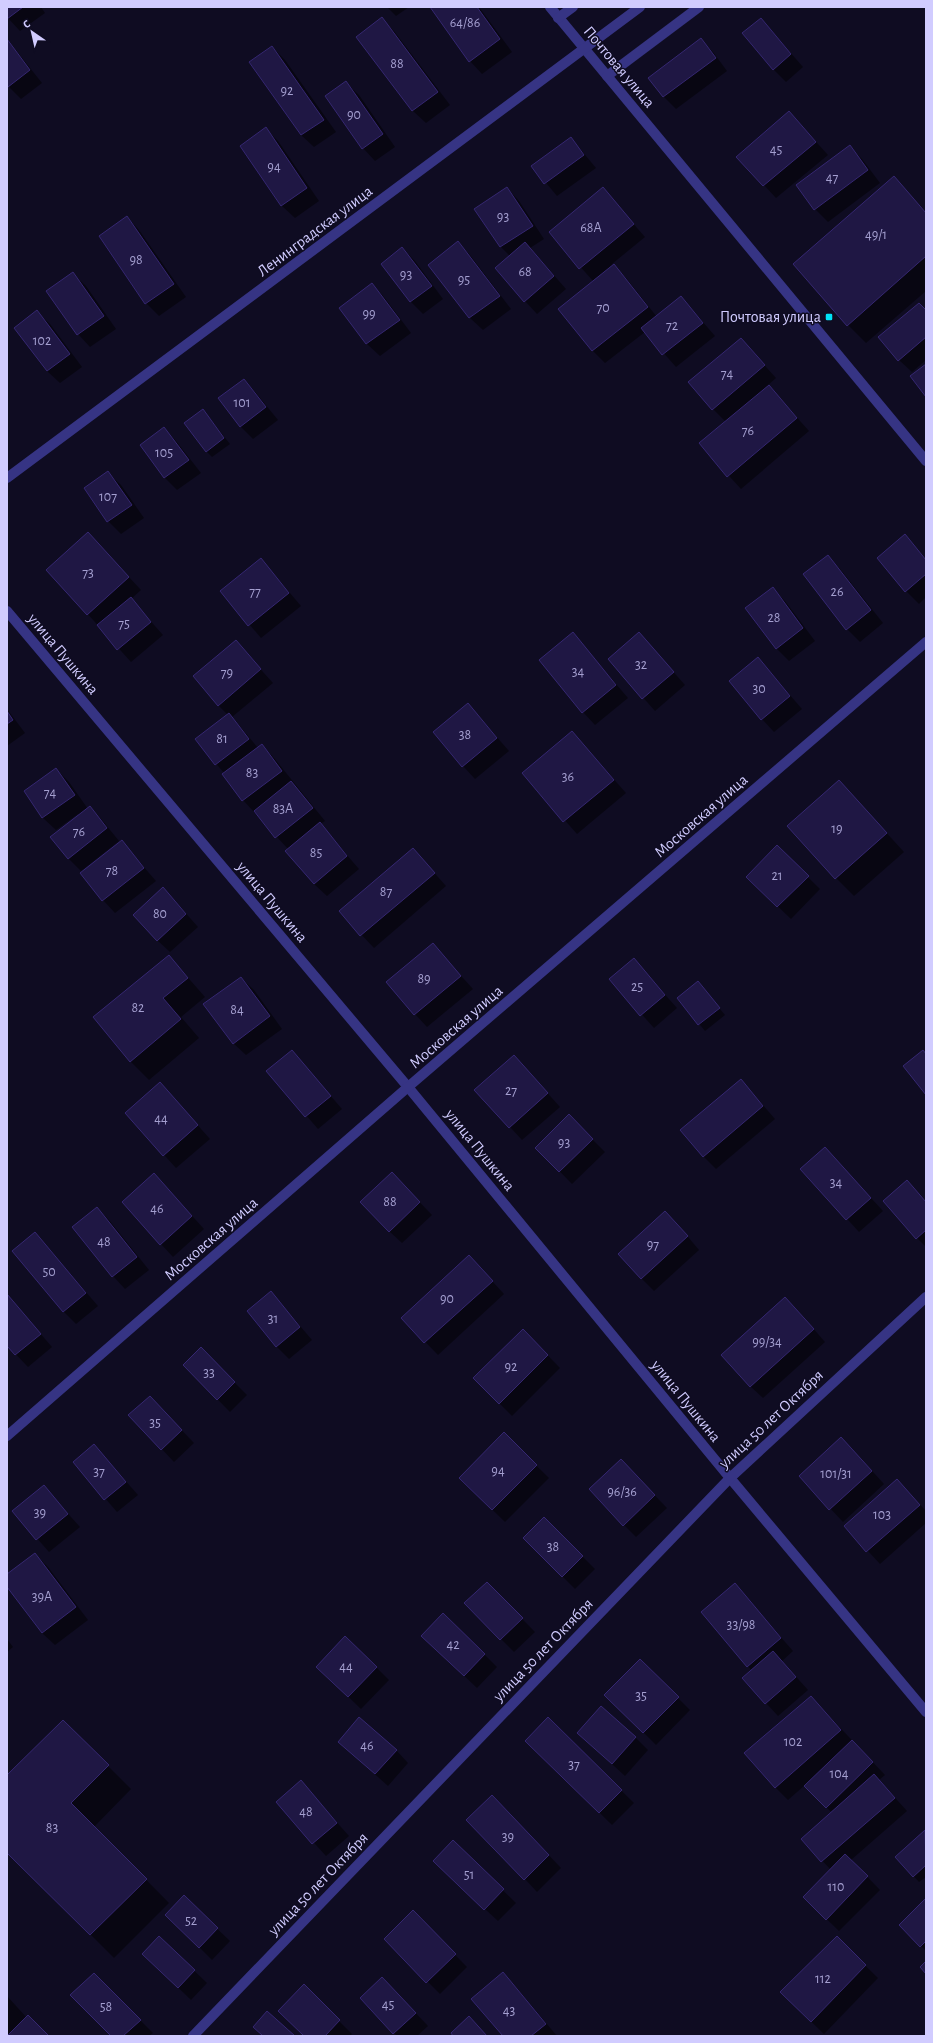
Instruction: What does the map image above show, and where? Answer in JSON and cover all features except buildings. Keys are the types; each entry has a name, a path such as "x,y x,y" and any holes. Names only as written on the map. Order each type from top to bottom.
{"street":[{"name":"Почтовая улица","path":"550,7 584,50 926,461"},
{"path":"558,18 573,7"},
{"name":"Ленинградская улица","path":"7,478 640,7"},
{"path":"607,76 699,7"},
{"name":"улица Пушкина","path":"7,611 408,1087 730,1478 926,1712"},
{"name":"Московская улица","path":"7,1436 408,1087 926,642"},
{"name":"улица 50 лет Октября","path":"193,2036 730,1478 926,1297"}],"place":[{"name":"Почтовая улица","path":"829,317"}]}
